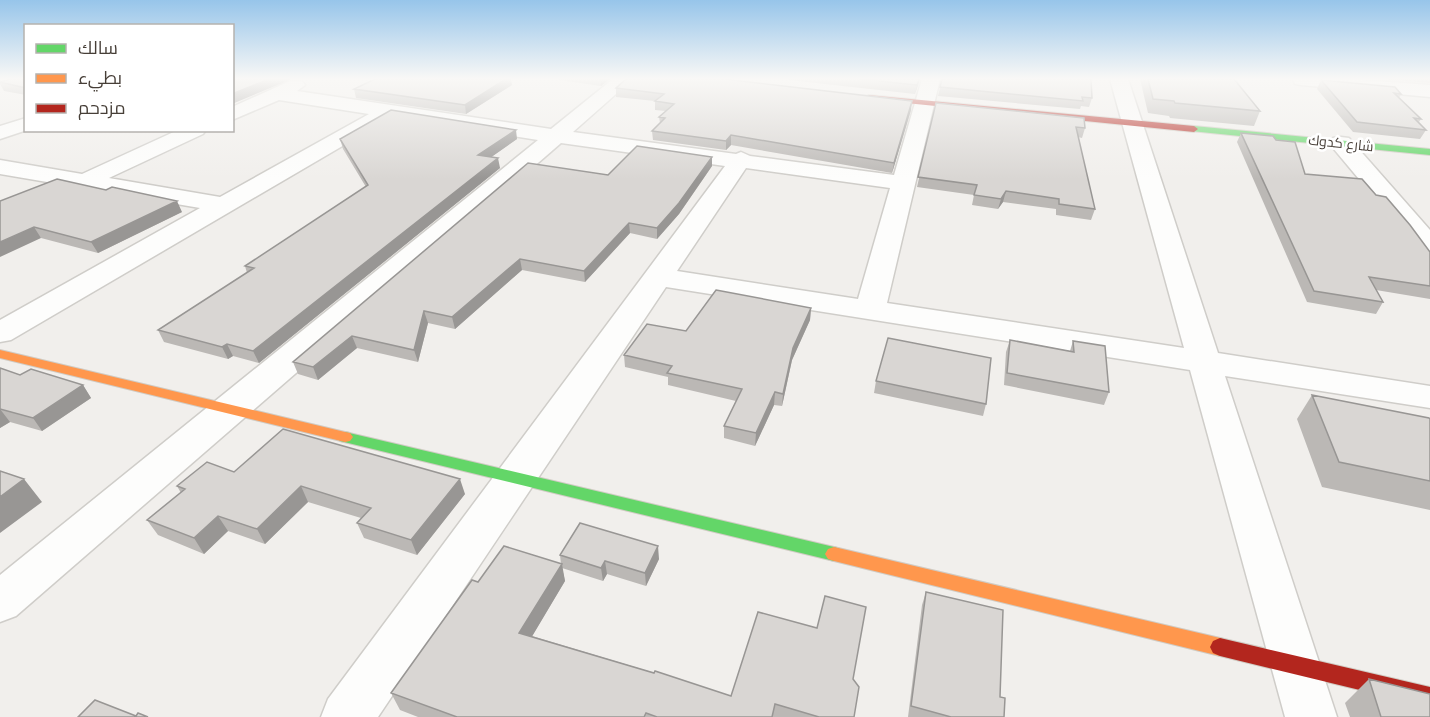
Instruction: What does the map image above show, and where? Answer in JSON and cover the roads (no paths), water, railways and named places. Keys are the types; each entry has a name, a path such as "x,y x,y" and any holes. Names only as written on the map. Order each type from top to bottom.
{"street":[{"path":"0,333 387,112"},
{"path":"400,112 903,183"},
{"path":"0,602 583,112"},
{"path":"870,310 922,112"},
{"name":"شارع كدوك","path":"1029,112 1430,152"},
{"path":"1130,112 1311,717"},
{"path":"0,134 24,125"},
{"path":"85,181 192,132"},
{"path":"1341,143 1428,242"},
{"path":"347,717 741,159"},
{"path":"0,167 224,205"},
{"path":"658,277 1430,398"},
{"path":"0,354 1430,697"}]}
